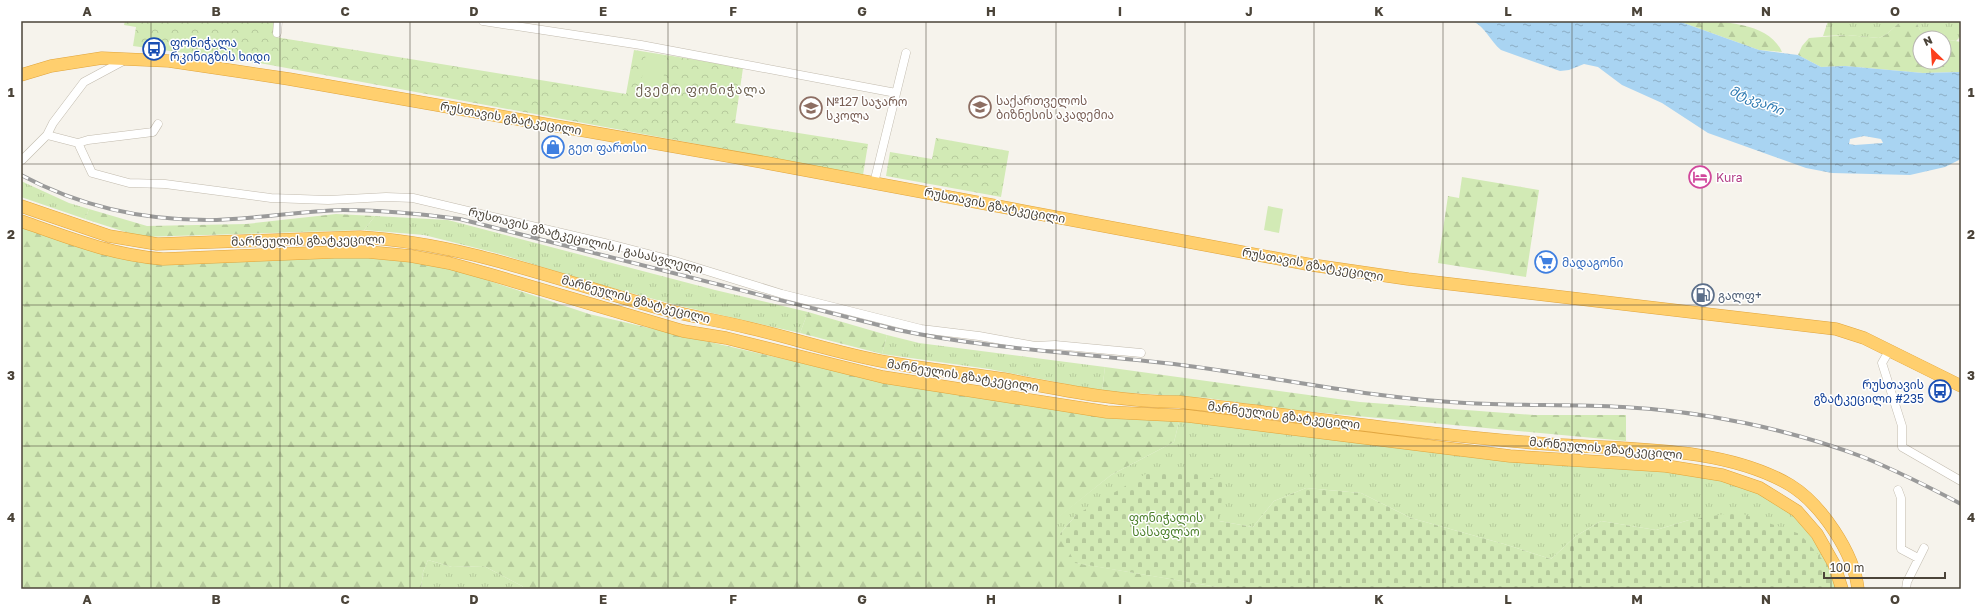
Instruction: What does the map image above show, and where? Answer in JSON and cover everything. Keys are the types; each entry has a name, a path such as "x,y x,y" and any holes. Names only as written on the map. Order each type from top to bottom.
{"highway":[{"name":"რუსთავის გზატკეცილი","path":"21,75 51,66 81,60 128,58 169,61 295,80 874,183 1312,265 1376,275 1836,329 1852,333 1961,386"},
{"name":"მარნეულის გზატკეცილი","path":"21,206 109,236 157,244 360,237 411,241 470,254 667,310 750,328 858,357 1095,396 1151,402 1180,402 1429,432 1531,442 1611,446 1697,455 1759,471 1790,485 1815,506 1842,544 1858,589"},
{"name":"მარნეულის გზატკეცილი","path":"21,220 100,248 141,257 163,259 362,252 411,256 449,263 683,331 726,338 883,377 1107,412 1188,416 1510,456 1666,466 1722,475 1760,488 1797,510 1817,534 1834,564 1842,589"},
{"path":"1510,456 1511,440"},
{"path":"1530,457 1531,442"}],"street":[{"path":"277,33 278,21"},
{"path":"483,21 648,47 896,93"},
{"path":"874,183 906,53"},
{"path":"22,160 46,135 53,122 84,82 128,58"},
{"path":"46,135 78,143 88,140 153,132 158,124"},
{"name":"რუსთავის გზატკეცილის I გასასვლელი","path":"78,143 92,173 129,183 165,184 271,198 328,200 386,197 413,198 440,203 648,254 782,294 921,329 979,336 1035,346 1055,345 1141,353"},
{"path":"1889,351 1882,363 1902,426 1902,448 1961,481"},
{"path":"1898,490 1901,498 1901,549 1918,558"},
{"path":"1906,589 1907,582 1924,548"}],"green space":[{"path":"125,21 277,21 275,37 626,94 634,50 735,66 743,68 735,123 868,144 863,175 265,64 133,46 136,27 124,25"},
{"path":"1678,21 1721,22 1751,27 1764,33 1774,41 1782,52 1759,50"},
{"path":"1828,21 1901,21 1887,34 1879,38 1847,35 1823,36"},
{"path":"1901,21 1916,21 1920,30 1912,30 1912,70 1952,70 1952,40 1961,42 1961,72 1923,73 1845,66 1821,67 1798,55 1802,46 1809,38 1847,35 1879,38 1887,34"},
{"path":"1916,21 1961,21 1961,36 1956,41 1952,40 1952,30 1920,30"},
{"path":"646,53 667,57 661,92 640,89"},
{"path":"936,138 1009,151 1001,197 886,176 890,152 932,159"},
{"path":"1462,177 1539,190 1526,277 1438,263 1448,196 1459,198"},
{"path":"21,181 69,203 89,209 85,219 21,197"},
{"path":"1268,206 1283,209 1279,233 1264,230"},
{"path":"89,209 147,226 246,224 336,214 375,216 364,230 141,237 85,219"},
{"path":"375,216 448,220 715,290 808,312 800,333 676,305 601,285 500,254 424,235 364,230"},
{"path":"21,226 142,263 383,256 460,271 589,314 849,374 1180,418 1174,442 1111,475 1054,521 1076,563 1229,589 524,589 522,586 484,566 452,567 428,560 423,572 421,589 21,589"},
{"path":"808,312 887,335 882,354 800,333"},
{"path":"887,335 919,343 1105,367 1102,391 989,369 882,354"},
{"path":"1105,367 1360,402 1534,415 1626,415 1626,441 1292,410 1207,398 1102,391"},
{"path":"1180,418 1684,471 1725,478 1781,503 1803,524 1836,575 1689,520 1656,530 1601,521 1576,536 1551,559 1411,518 1361,493 1306,488 1274,501 1253,527 1219,521 1076,515 1060,534 1053,521 1111,475 1174,442"},
{"name":"ფონიჭალის სასაფლაო","path":"1186,471 1224,482 1219,521 1253,527 1274,501 1306,488 1361,493 1411,518 1551,559 1576,536 1601,521 1656,530 1689,520 1737,512 1800,534 1836,575 1839,589 1229,589 1075,563 1060,534 1076,515 1149,472"},
{"path":"428,560 452,567 484,566 522,586 524,589 460,589 457,587 454,589 421,589 423,572"}],"water":[{"name":"მტკვარი","path":"1472,21 1678,21 1759,50 1798,55 1821,67 1845,66 1923,73 1961,72 1961,159 1945,167 1910,175 1832,173 1806,168 1708,133 1662,103 1622,85 1598,67 1584,64 1569,70 1560,71 1501,50 1477,24","holes":["1864,136 1881,139 1883,143 1849,144 1850,139"]}],"railway":[{"path":"21,175 43,186 88,203 135,214 159,217 224,220 343,210 431,215 460,219 898,330 966,342 1174,364 1355,392 1428,400 1485,404 1623,407 1653,409 1714,417 1775,430 1835,447 1888,468 1961,504"}],"place":[{"name":"ფონიჭალა რკინიგზის ხიდი","path":"154,49"},
{"name":"საქართველოს ბიზნესის აკადემია","path":"980,107"},
{"name":"№127 საჯარო სკოლა","path":"811,108"},
{"name":"გეთ ფართსი","path":"553,147"},
{"name":"Kura","path":"1700,177"},
{"name":"მადაგონი","path":"1546,262"},
{"name":"გალფ+","path":"1703,295"},
{"name":"რუსთავის გზატკეცილი #235","path":"1940,391"}],"district":[{"name":"ქვემო ფონიჭალა","path":"701,89"}]}
